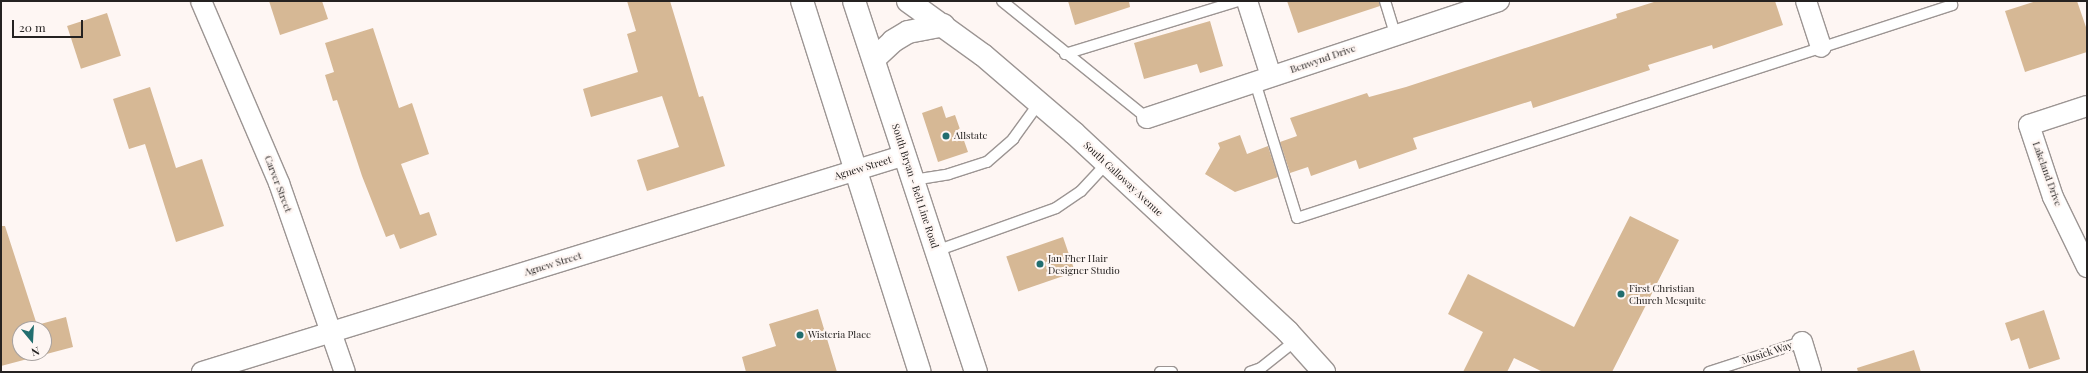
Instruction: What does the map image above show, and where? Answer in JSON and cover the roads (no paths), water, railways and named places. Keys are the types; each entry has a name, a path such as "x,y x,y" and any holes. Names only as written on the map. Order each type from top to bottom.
{"main road":[{"path":"802,1 920,372"},
{"name":"South Bryan - Belt Line Road","path":"854,1 976,372"},
{"name":"South Galloway Avenue","path":"908,1 943,25 1039,103 1107,163 1295,340 1324,372"},
{"path":"874,59 892,41 908,32 943,25"}],"street":[{"name":"Carver Street","path":"201,1 279,182 345,372"},
{"path":"1247,1 1263,79"},
{"name":"Benwynd Drive","path":"1146,118 1395,34 1499,1"},
{"path":"1806,1 1821,47"},
{"name":"Lakeland Drive","path":"2087,106 2029,125 2053,197 2087,267"},
{"name":"Agnew Street","path":"202,372 905,155"},
{"path":"1802,342 1811,372"}],"lane":[{"path":"1002,1 1065,54 1146,118"},
{"path":"1065,54 1238,1"},
{"path":"1385,1 1395,34"},
{"path":"1263,79 1297,218 1952,5 1951,1"},
{"path":"913,180 929,175 950,174 987,162 1013,139 1039,103"},
{"path":"936,251 1056,208 1081,191 1107,163"},
{"path":"1250,372 1261,368 1295,340"},
{"name":"Musick Way","path":"1709,372 1802,342"},
{"path":"1160,372 1172,372"}],"place":[{"name":"Allstate","path":"946,136"},
{"name":"Jan Fher Hair Designer Studio","path":"1040,264"},
{"name":"First Christian Church Mesquite","path":"1621,294"},
{"name":"Wisteria Place","path":"800,335"}]}
